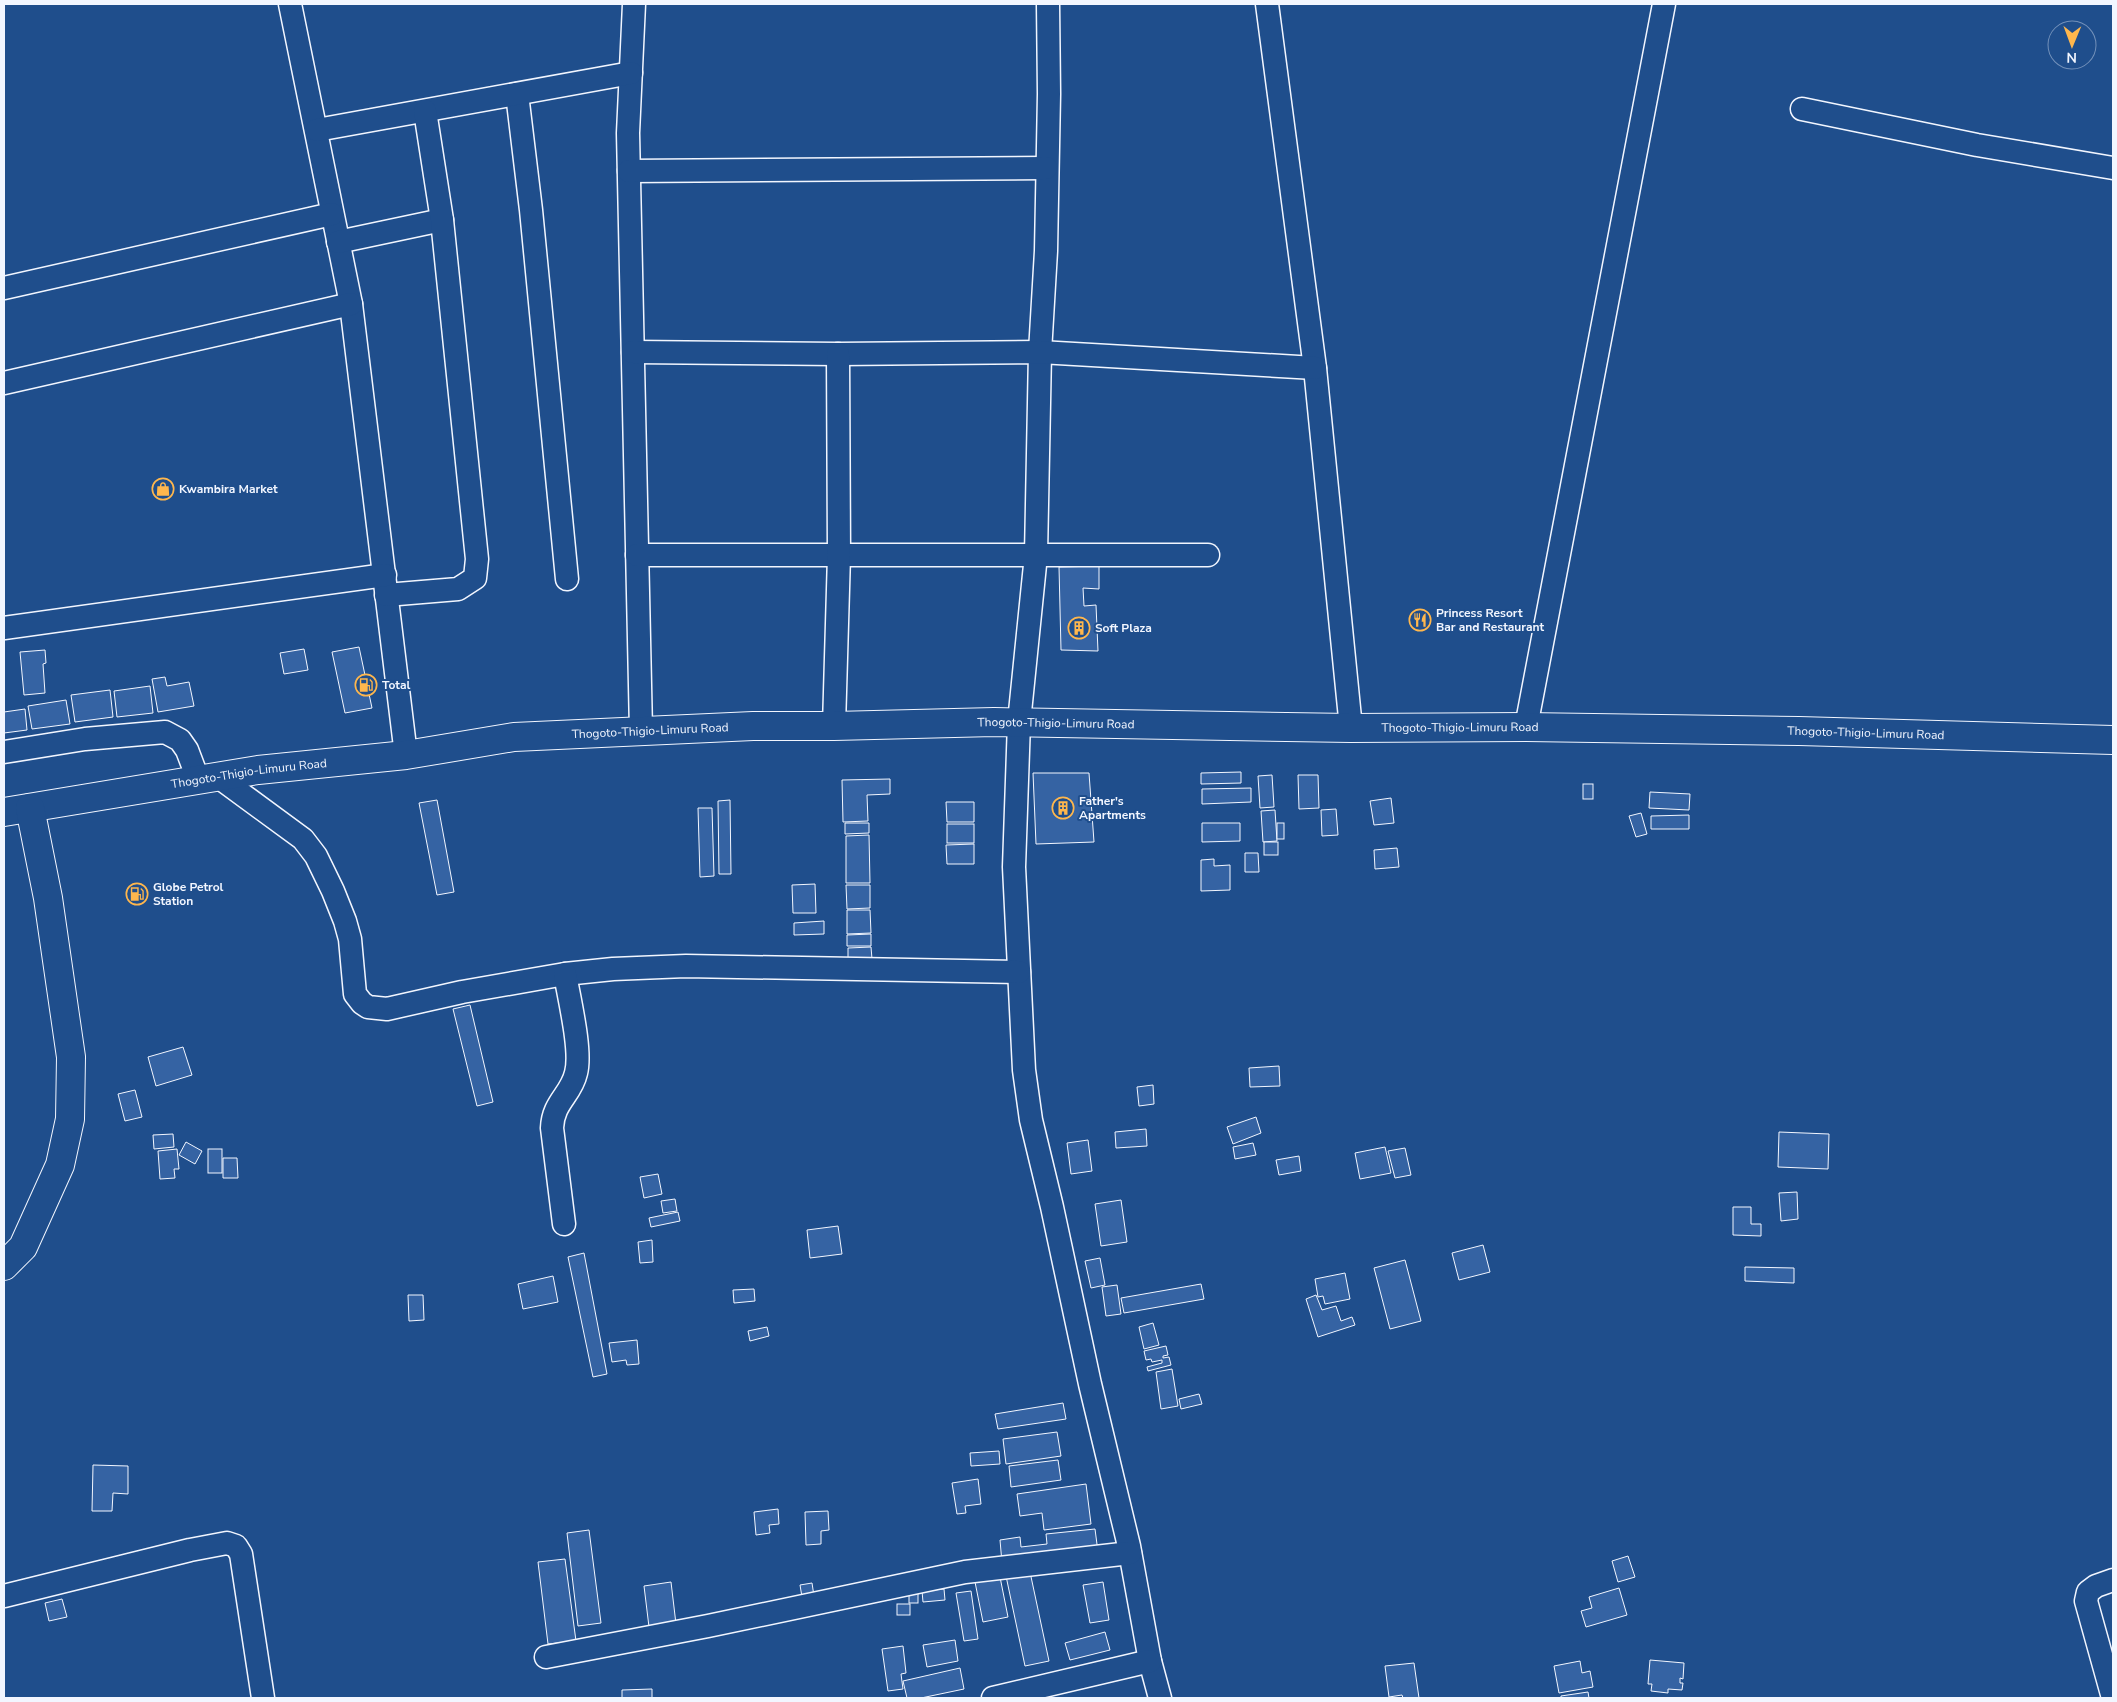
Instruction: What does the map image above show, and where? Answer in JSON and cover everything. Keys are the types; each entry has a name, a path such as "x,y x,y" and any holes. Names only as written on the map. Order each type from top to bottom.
{"highway":[{"name":"Thogoto-Thigio-Limuru Road","path":"17,810 258,770 406,755 514,737 753,726 1019,722 1351,728 1526,727 1799,731 2113,740"},
{"path":"4,1266 23,1247 60,1165 70,1119 71,1057 48,898 17,810"}],"street":[{"path":"290,4 351,304 406,755"},
{"path":"634,4 628,133 641,731"},
{"path":"1048,4 1049,94 1046,168 1046,251 1040,352 1036,555 1019,722 1014,867 1024,1070 1031,1120 1130,1553 1150,1661 1160,1698"},
{"path":"1267,4 1315,368 1351,728"},
{"path":"1526,727 1597,346 1664,4"},
{"path":"316,130 631,73"},
{"path":"517,94 531,210 567,579"},
{"path":"1802,109 1977,145 2113,168"},
{"path":"4,628 385,585 458,589 474,578 476,559 442,220 425,111"},
{"path":"629,171 1046,168"},
{"path":"4,288 332,214"},
{"path":"338,242 442,220"},
{"path":"4,383 351,304"},
{"path":"633,352 838,354 1040,352 1315,368"},
{"path":"834,726 839,555 838,354"},
{"path":"637,555 1208,555"},
{"path":"4,752 85,739 165,732 180,740 208,778 304,839 316,856 345,922 350,939 355,994 362,1004 377,1009 387,1009 462,992 565,974 613,968 686,966 1019,972"},
{"path":"564,1224 552,1116 576,1075 578,1059 565,974"},
{"path":"4,1596 190,1550 226,1543 236,1546 241,1554 263,1698"},
{"path":"546,1656 708,1626 965,1572 1130,1553"},
{"path":"2113,1580 2096,1586 2088,1592 2086,1601 2113,1698"},
{"path":"993,1698 1150,1661"}],"building":[{"name":"Soft Plaza","path":"1099,566 1099,589 1083,588 1084,606 1096,605 1098,651 1061,650 1059,567"},
{"path":"359,647 372,708 345,713 332,652"},
{"path":"304,649 308,670 284,674 280,653"},
{"path":"45,650 46,663 43,664 45,693 24,695 20,652"},
{"path":"165,677 167,686 189,682 194,706 158,712 152,679"},
{"path":"150,686 153,713 117,717 114,691"},
{"path":"110,690 113,717 75,722 71,695"},
{"path":"66,700 70,724 32,729 28,706"},
{"path":"25,709 27,730 4,733 4,712"},
{"path":"1241,772 1241,783 1201,784 1201,773"},
{"name":"Father's Apartments","path":"1033,773 1089,773 1094,842 1036,844"},
{"path":"1272,775 1274,807 1260,808 1258,776"},
{"path":"1298,775 1318,775 1319,808 1299,809"},
{"path":"890,779 890,794 867,795 868,821 843,822 842,780"},
{"path":"1583,784 1593,784 1593,799 1583,799"},
{"path":"1251,788 1251,802 1202,804 1202,789"},
{"path":"1650,792 1690,794 1689,810 1649,808"},
{"path":"1391,798 1394,823 1374,825 1370,801"},
{"path":"437,800 454,892 437,895 419,803"},
{"path":"730,800 731,874 719,874 718,801"},
{"path":"946,802 974,802 974,822 947,822"},
{"path":"698,808 712,808 714,876 700,877"},
{"path":"1336,809 1338,835 1322,836 1321,810"},
{"path":"1275,810 1277,841 1263,842 1261,811"},
{"path":"1641,813 1647,834 1636,837 1629,816"},
{"path":"1689,815 1689,829 1651,829 1651,816"},
{"path":"845,823 869,823 869,833 845,834"},
{"path":"1202,823 1240,823 1240,841 1202,842"},
{"path":"1277,823 1284,823 1284,839 1277,839"},
{"path":"947,824 974,824 974,843 947,843"},
{"path":"869,835 870,883 846,883 846,836"},
{"path":"1264,842 1278,842 1278,855 1264,855"},
{"path":"974,844 974,864 947,864 946,845"},
{"path":"1397,848 1399,867 1375,869 1374,850"},
{"path":"1245,853 1258,853 1259,872 1245,872"},
{"path":"1214,859 1214,866 1230,865 1230,890 1201,891 1201,860"},
{"path":"815,884 816,913 793,913 792,885"},
{"path":"846,885 870,885 870,908 847,909"},
{"path":"847,910 870,910 871,933 847,934"},
{"path":"824,921 824,934 794,935 794,923"},
{"path":"871,934 871,946 847,946 847,935"},
{"path":"871,947 872,959 848,959 848,948"},
{"path":"470,1005 493,1102 477,1106 453,1009"},
{"path":"183,1047 192,1075 156,1086 148,1057"},
{"path":"1279,1066 1280,1086 1250,1087 1249,1068"},
{"path":"1153,1085 1154,1104 1139,1106 1137,1087"},
{"path":"135,1090 142,1117 125,1121 118,1094"},
{"path":"1256,1117 1261,1133 1233,1144 1227,1127"},
{"path":"1146,1129 1147,1146 1116,1148 1115,1132"},
{"path":"1779,1132 1829,1134 1828,1169 1778,1167"},
{"path":"173,1134 174,1147 154,1149 153,1135"},
{"path":"1088,1140 1092,1171 1071,1174 1067,1143"},
{"path":"186,1142 202,1151 195,1164 179,1155"},
{"path":"1253,1143 1256,1155 1235,1159 1233,1147"},
{"path":"1385,1147 1391,1173 1360,1179 1355,1153"},
{"path":"1405,1148 1411,1175 1395,1178 1388,1151"},
{"path":"177,1149 179,1169 174,1169 175,1178 160,1179 158,1151"},
{"path":"208,1149 222,1149 222,1173 208,1173"},
{"path":"1299,1156 1301,1171 1279,1175 1276,1160"},
{"path":"223,1158 237,1158 238,1178 223,1178"},
{"path":"658,1174 662,1194 644,1198 640,1177"},
{"path":"1797,1192 1798,1219 1781,1221 1779,1193"},
{"path":"675,1199 677,1211 663,1213 661,1201"},
{"path":"1121,1200 1127,1242 1101,1246 1095,1204"},
{"path":"1733,1207 1751,1207 1751,1224 1761,1224 1761,1236 1733,1235"},
{"path":"678,1212 680,1221 651,1227 649,1218"},
{"path":"838,1226 842,1254 810,1258 807,1230"},
{"path":"652,1240 653,1262 640,1263 638,1242"},
{"path":"1483,1245 1490,1272 1459,1280 1452,1253"},
{"path":"584,1253 607,1374 593,1377 568,1257"},
{"path":"1100,1258 1105,1285 1091,1288 1085,1261"},
{"path":"1405,1260 1421,1321 1390,1329 1374,1268"},
{"path":"1745,1267 1794,1268 1794,1283 1745,1281"},
{"path":"1345,1273 1350,1299 1325,1304 1323,1296 1318,1297 1315,1279"},
{"path":"553,1276 558,1302 523,1309 518,1284"},
{"path":"1201,1284 1204,1299 1124,1313 1121,1298"},
{"path":"1117,1285 1121,1314 1106,1316 1102,1287"},
{"path":"754,1289 755,1301 734,1303 733,1290"},
{"path":"408,1295 423,1295 424,1320 409,1321"},
{"path":"1316,1295 1322,1310 1336,1306 1341,1321 1352,1317 1355,1325 1318,1337 1306,1299"},
{"path":"1153,1323 1159,1345 1144,1349 1139,1327"},
{"path":"767,1327 769,1336 750,1341 748,1331"},
{"path":"637,1340 639,1364 627,1365 626,1360 612,1362 609,1343"},
{"path":"1166,1346 1168,1355 1163,1356 1163,1358 1169,1357 1171,1365 1148,1371 1147,1367 1162,1363 1162,1360 1152,1362 1151,1359 1146,1360 1144,1351"},
{"path":"1172,1369 1178,1406 1161,1409 1156,1372"},
{"path":"1199,1394 1202,1404 1181,1409 1179,1399"},
{"path":"1063,1403 1066,1419 998,1429 995,1414"},
{"path":"1057,1432 1061,1456 1006,1464 1003,1439"},
{"path":"999,1451 1000,1464 971,1466 970,1453"},
{"path":"1058,1460 1061,1480 1011,1487 1009,1466"},
{"path":"93,1465 128,1466 128,1494 113,1493 112,1511 92,1511"},
{"path":"978,1479 981,1504 965,1506 966,1513 957,1514 952,1483"},
{"path":"1086,1484 1091,1524 1044,1530 1042,1513 1020,1516 1017,1494"},
{"path":"778,1509 779,1524 769,1525 770,1533 756,1535 754,1512"},
{"path":"828,1511 829,1530 821,1531 821,1544 806,1545 805,1512"},
{"path":"1095,1529 1098,1552 1002,1563 1000,1540 1020,1537 1021,1547 1047,1544 1046,1534"},
{"path":"589,1530 601,1623 578,1626 567,1533"},
{"path":"1628,1556 1635,1577 1618,1582 1612,1561"},
{"path":"565,1559 576,1641 548,1644 538,1562"},
{"path":"1030,1572 1049,1661 1025,1666 1006,1576"},
{"path":"1000,1577 1008,1617 983,1622 975,1582"},
{"path":"671,1582 676,1624 649,1627 644,1586"},
{"path":"1103,1582 1109,1620 1090,1623 1083,1585"},
{"path":"812,1583 814,1596 802,1597 800,1585"},
{"path":"1619,1588 1627,1615 1586,1627 1581,1611 1592,1608 1589,1597"},
{"path":"944,1589 945,1600 923,1602 922,1591"},
{"path":"971,1591 978,1639 964,1641 956,1593"},
{"path":"909,1593 918,1593 918,1603 909,1603"},
{"path":"62,1599 67,1617 49,1621 45,1603"},
{"path":"897,1604 910,1604 910,1615 897,1615"},
{"path":"1105,1632 1110,1650 1070,1660 1065,1643"},
{"path":"955,1640 958,1661 927,1667 923,1645"},
{"path":"903,1646 906,1673 901,1674 903,1689 888,1691 882,1649"},
{"path":"1650,1660 1684,1663 1683,1679 1680,1678 1680,1683 1683,1683 1682,1690 1668,1689 1668,1693 1651,1691 1652,1684 1648,1684"},
{"path":"1580,1661 1582,1673 1590,1671 1593,1687 1559,1693 1554,1666"},
{"path":"1414,1663 1419,1698 1403,1698 1402,1695 1389,1697 1385,1666"},
{"path":"960,1668 964,1689 921,1698 907,1698 903,1681"},
{"path":"652,1689 652,1698 622,1698 622,1690"},
{"path":"1588,1692 1589,1698 1561,1698 1561,1696"}],"place":[{"name":"Kwambira Market","path":"163,489"},
{"name":"Princess Resort Bar and Restaurant","path":"1420,620"},
{"name":"Soft Plaza","path":"1079,628"},
{"name":"Total","path":"366,685"},
{"name":"Father's Apartments","path":"1063,808"},
{"name":"Globe Petrol Station","path":"137,894"}]}
